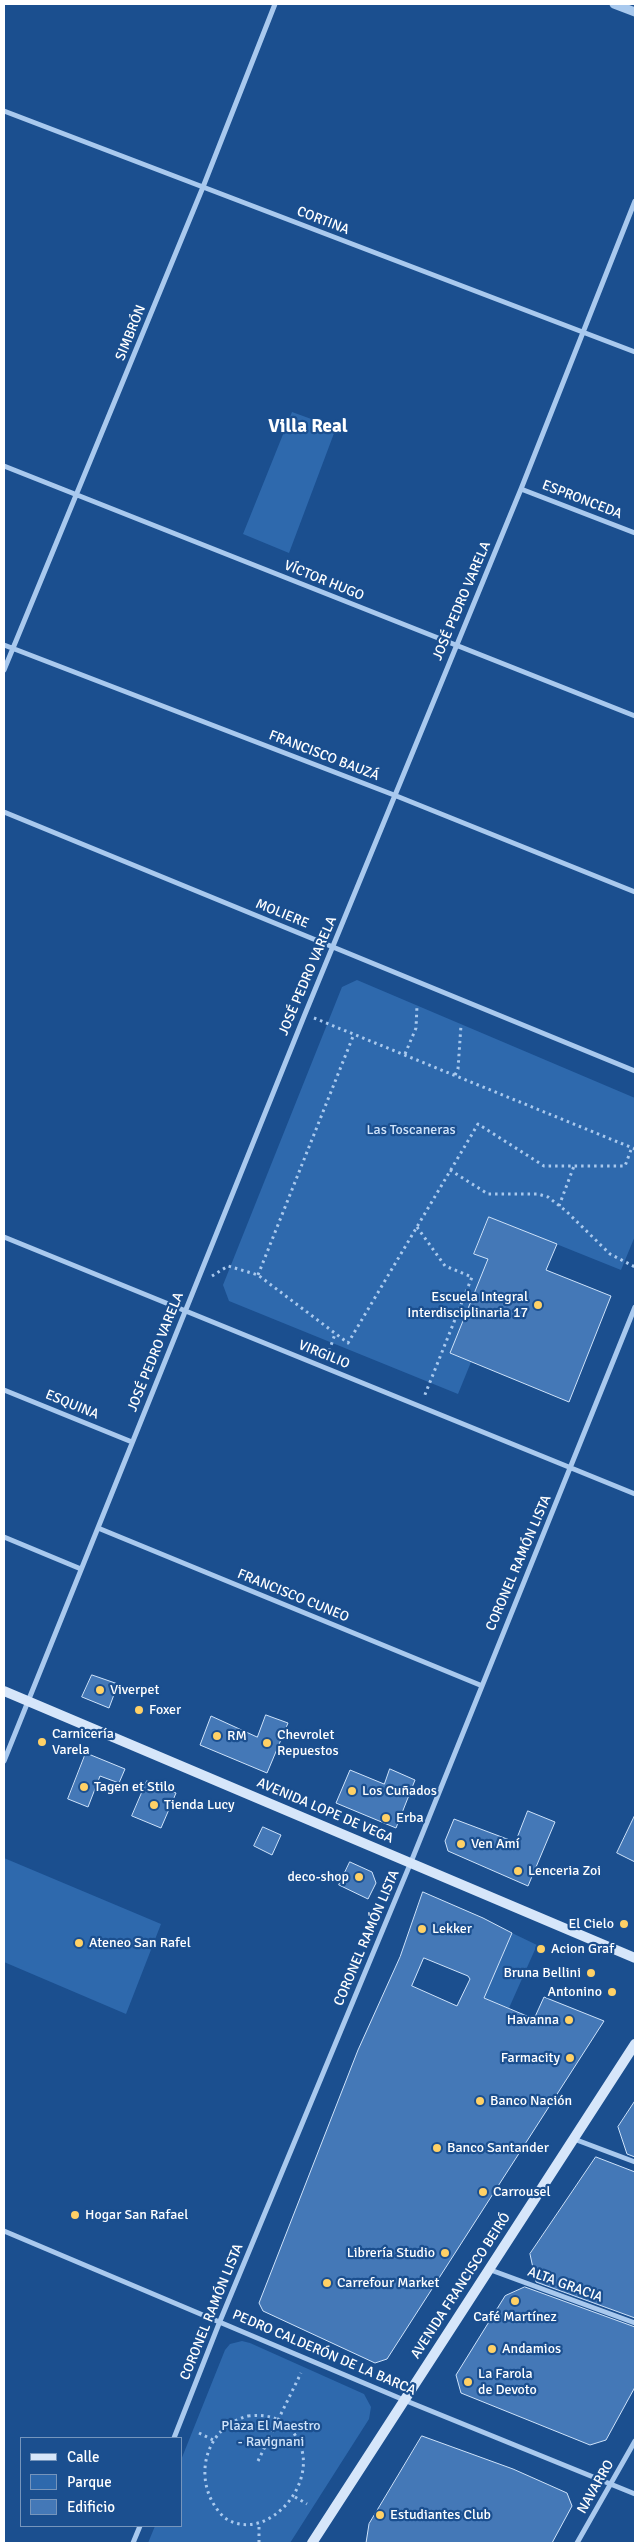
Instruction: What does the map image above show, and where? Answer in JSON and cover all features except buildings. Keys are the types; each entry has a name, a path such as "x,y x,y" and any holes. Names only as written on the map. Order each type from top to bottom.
{"main road":[{"name":"AVENIDA LOPE DE VEGA","path":"4,1691 635,1958"},
{"name":"AVENIDA FRANCISCO BEIRÓ","path":"312,2543 635,2044"}],"street":[{"name":"SIMBRÓN","path":"4,670 203,187 275,4"},
{"path":"614,4 635,12"},
{"name":"CORTINA","path":"4,111 635,352"},
{"name":"JOSÉ PEDRO VARELA","path":"4,1761 194,1287 521,489 635,201"},
{"name":"VÍCTOR HUGO","path":"4,466 635,716"},
{"name":"ESPRONCEDA","path":"521,489 635,533"},
{"name":"FRANCISCO BAUZÁ","path":"4,645 394,795 635,892"},
{"name":"MOLIERE","path":"4,812 635,1071"},
{"name":"VIRGILIO","path":"4,1237 635,1494"},
{"name":"CORONEL RAMÓN LISTA","path":"174,2437 220,2320 410,1862 480,1685 571,1468 635,1307"},
{"name":"ESQUINA","path":"4,1390 132,1442"},
{"name":"FRANCISCO CUNEO","path":"98,1528 480,1685"},
{"path":"4,1537 81,1569"},
{"path":"573,2139 635,2162"},
{"name":"PEDRO CALDERÓN DE LA BARCA","path":"4,2231 220,2320 404,2400 635,2494"},
{"name":"ALTA GRACIA","path":"488,2269 635,2323"},
{"name":"NAVARRO","path":"577,2543 635,2441"},
{"path":"133,2543 140,2527"}],"path":[{"path":"405,1054 416,1028 418,1006"},
{"path":"194,1287 228,1266 258,1275 348,1343 478,1124 544,1166 625,1166 634,1148 305,1014"},
{"path":"455,1075 458,1069 461,1025"},
{"path":"258,1275 354,1034"},
{"path":"559,1206 574,1166"},
{"path":"450,1170 488,1194 538,1194 548,1197 610,1254 635,1267"},
{"path":"417,1227 445,1266 472,1277 420,1407"},
{"path":"323,1367 335,1334"},
{"path":"258,2461 300,2373"},
{"path":"260,2415 278,2420 295,2435 304,2457 303,2475 295,2497 281,2515 259,2527 247,2528 230,2523 212,2503 206,2487 207,2454 213,2440 228,2425 242,2417 260,2415"},
{"path":"199,2433 213,2440"},
{"path":"295,2497 307,2504"},
{"path":"259,2527 259,2543"}],"green space":[{"path":"292,412 336,428 289,553 243,534"},
{"name":"Las Toscaneras","path":"357,980 635,1098 635,1236 621,1270 489,1217 474,1253 488,1259 450,1353 471,1362 458,1394 229,1301 223,1285 342,987"},
{"name":"Ateneo San Rafel","path":"4,1858 161,1924 126,2014 4,1962"},
{"path":"512,1933 537,1945 509,2008 484,1998"},
{"name":"Plaza El Maestro - Ravignani","path":"242,2341 250,2343 364,2394 371,2407 369,2419 290,2543 148,2543 155,2527 182,2527 182,2458 225,2350 230,2344"}],"place":[{"name":"Escuela Integral Interdisciplinaria 17","path":"538,1305"},
{"name":"Viverpet","path":"100,1690"},
{"name":"Foxer","path":"139,1710"},
{"name":"RM","path":"217,1736"},
{"name":"Carnicería Varela","path":"42,1742"},
{"name":"Chevrolet Repuestos","path":"267,1743"},
{"name":"Tagen et Stilo","path":"84,1787"},
{"name":"Los Cuñados","path":"352,1791"},
{"name":"Tienda Lucy","path":"154,1805"},
{"name":"Erba","path":"386,1818"},
{"name":"Ven Amí","path":"461,1844"},
{"name":"Lenceria Zoi","path":"518,1871"},
{"name":"deco-shop","path":"359,1877"},
{"name":"El Cielo","path":"624,1924"},
{"name":"Lekker","path":"422,1929"},
{"name":"Ateneo San Rafel","path":"79,1943"},
{"name":"Acion Graf","path":"541,1949"},
{"name":"Bruna Bellini","path":"591,1973"},
{"name":"Antonino","path":"612,1992"},
{"name":"Havanna","path":"569,2020"},
{"name":"Farmacity","path":"570,2058"},
{"name":"Banco Nación","path":"480,2101"},
{"name":"Banco Santander","path":"437,2148"},
{"name":"Carrousel","path":"483,2192"},
{"name":"Hogar San Rafael","path":"75,2215"},
{"name":"Librería Studio","path":"445,2253"},
{"name":"Carrefour Market","path":"327,2283"},
{"name":"Café Martínez","path":"515,2301"},
{"name":"Andamios","path":"492,2349"},
{"name":"La Farola de Devoto","path":"468,2382"},
{"name":"Estudiantes Club","path":"380,2515"}],"district":[{"name":"Villa Real","path":"308,427"}]}
